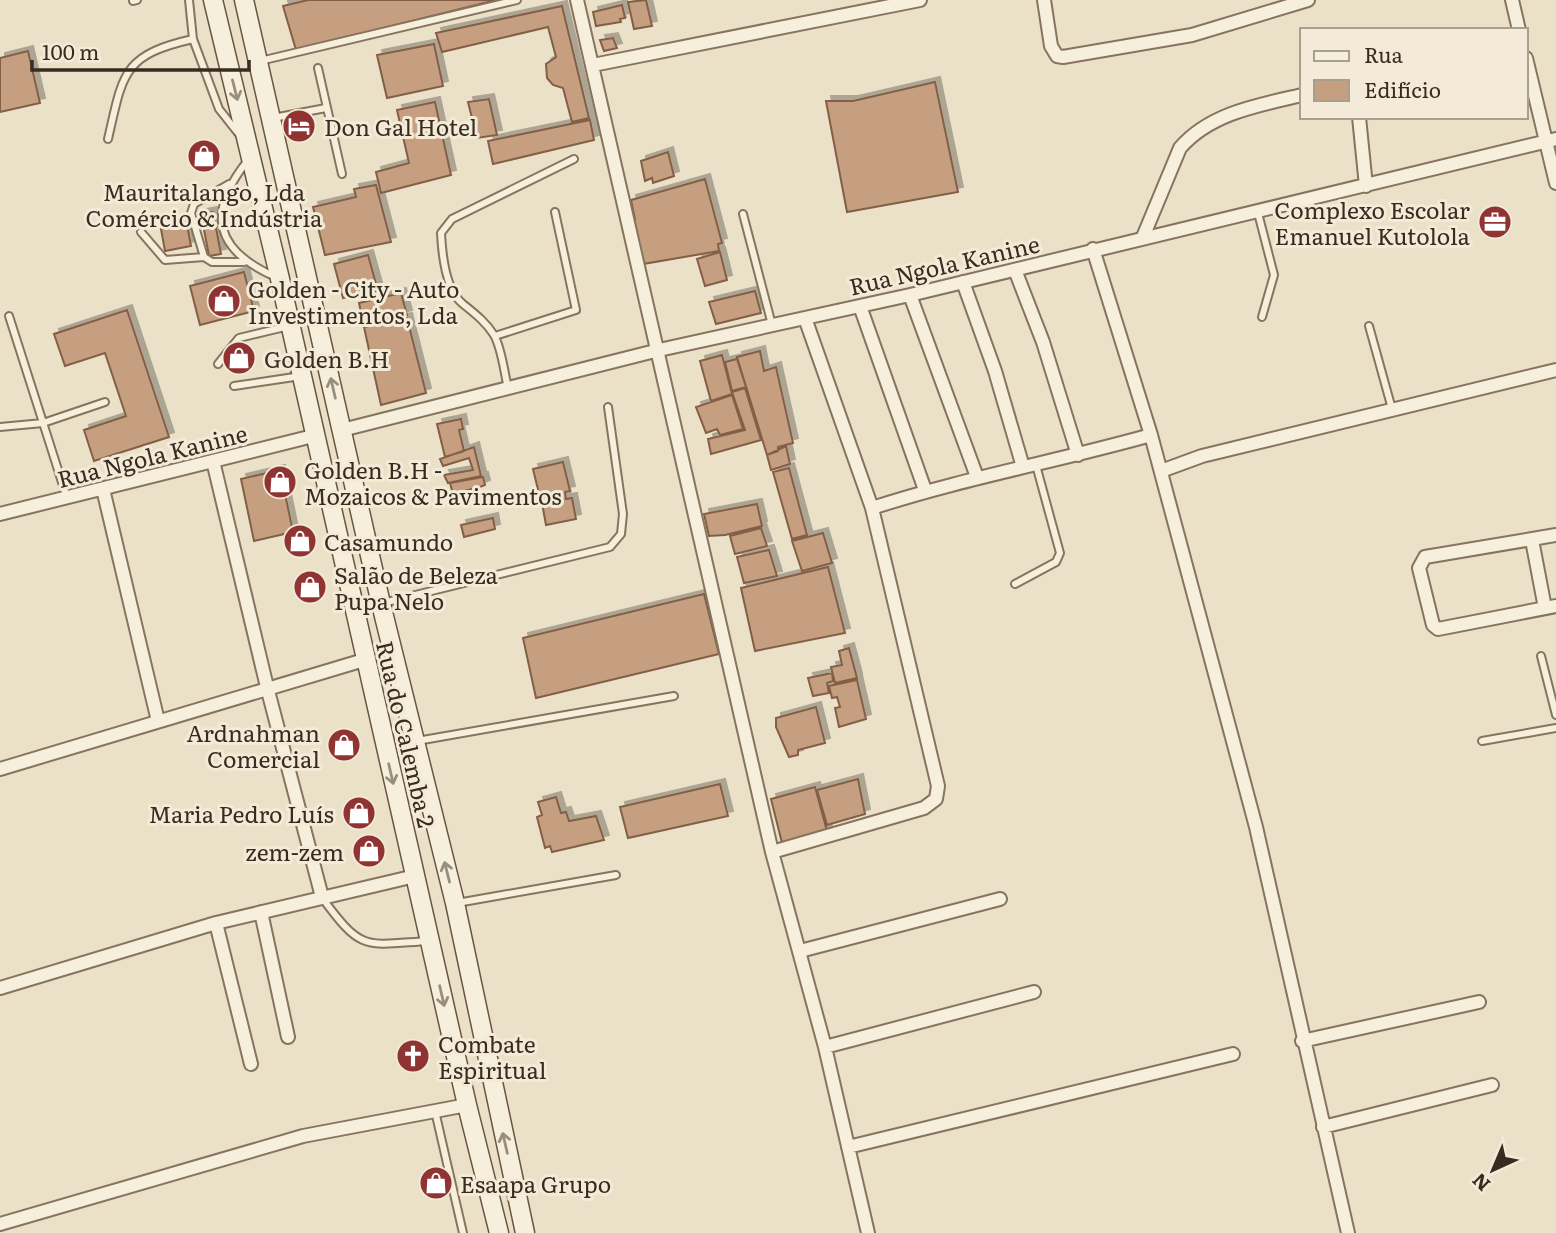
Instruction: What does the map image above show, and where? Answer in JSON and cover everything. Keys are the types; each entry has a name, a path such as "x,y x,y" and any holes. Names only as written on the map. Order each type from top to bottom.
{"main road":[{"name":"Rua do Calemba 2","path":"214,0 467,1105 499,1233"},
{"name":"Rua do Calemba 2","path":"245,2 381,604 455,903 525,1233"}],"street":[{"path":"577,0 772,852 825,1047 868,1233"},
{"path":"593,65 920,0"},
{"path":"1044,0 1051,46 1057,56 1063,57 1192,35 1308,0"},
{"path":"1512,0 1519,28"},
{"path":"1528,65 1551,140 1556,183"},
{"path":"1143,237 1180,148 1190,137 1208,124 1245,109 1300,95"},
{"path":"1359,119 1366,186"},
{"name":"Rua Ngola Kanine","path":"342,430 659,350 910,295 1551,140"},
{"path":"1093,249 1152,435 1255,827 1348,1233"},
{"path":"1015,270 1043,342 1078,455"},
{"path":"963,282 1030,466"},
{"path":"910,295 977,477"},
{"path":"860,306 925,491"},
{"path":"772,852 924,808 936,799 937,786 932,754 872,508 805,318"},
{"path":"1161,471 1202,456 1556,370"},
{"path":"872,508 977,477 1078,455 1152,435"},
{"name":"Rua Ngola Kanine","path":"0,514 313,436"},
{"path":"213,461 267,687 322,897"},
{"path":"103,489 158,721"},
{"path":"1532,540 1550,607 1438,629 1433,625 1419,568 1425,557 1556,535"},
{"path":"0,769 267,687 365,660"},
{"path":"0,988 216,923 415,876"},
{"path":"800,951 1000,899"},
{"path":"261,912 288,1037"},
{"path":"216,923 251,1064"},
{"path":"825,1047 1034,992"},
{"path":"1302,1041 1479,1002"},
{"path":"848,1147 1233,1054"},
{"path":"1323,1127 1492,1085"},
{"path":"0,1224 303,1136 467,1105"}],"lane":[{"path":"189,0 193,39 219,109 250,151 231,183 221,211 222,223 234,251 244,262 280,279"},
{"path":"260,61 517,0"},
{"path":"108,139 122,80 137,60 161,46 193,39"},
{"path":"318,68 342,174"},
{"path":"270,119 326,108"},
{"path":"508,388 495,336 473,310 460,303 442,255 441,233 452,219 574,159"},
{"path":"204,257 191,208 231,183"},
{"path":"495,336 576,310 555,212"},
{"path":"1258,213 1274,275 1262,317"},
{"path":"743,214 772,325"},
{"path":"141,232 165,260 204,257 212,262 244,262"},
{"path":"9,316 67,498"},
{"path":"218,364 239,338 290,325"},
{"path":"1369,327 1392,411"},
{"path":"234,386 301,376"},
{"path":"0,427 43,422 105,402"},
{"path":"381,604 610,547 621,534 623,514 608,407"},
{"path":"1015,584 1056,562 1060,553 1030,466"},
{"path":"1541,656 1556,715"},
{"path":"415,741 674,696"},
{"path":"1482,741 1556,728"},
{"path":"455,903 616,875"},
{"path":"322,897 355,939 369,945 430,941"},
{"path":"435,1111 463,1233"}],"building":[{"path":"308,0 496,0 296,50 283,6"},
{"path":"646,0 652,26 634,29 628,2"},
{"path":"622,5 625,18 620,19 621,22 596,26 593,12"},
{"path":"562,6 589,118 572,122 563,88 553,85 547,78 546,64 556,57 548,27 442,52 436,33"},
{"path":"613,38 617,48 604,51 600,40"},
{"path":"434,44 443,86 387,98 377,55"},
{"path":"28,51 40,103 0,112 0,58"},
{"path":"935,82 958,192 847,212 826,101 853,101"},
{"path":"489,99 497,135 477,138 468,102"},
{"path":"435,102 451,175 381,193 376,172 409,163 397,110"},
{"path":"590,120 594,140 493,164 488,141"},
{"path":"668,152 674,176 653,183 652,178 645,181 641,161"},
{"path":"705,179 722,243 718,244 719,251 643,264 632,220 635,219 631,200"},
{"path":"376,185 391,242 325,255 313,207 356,197 354,189"},
{"path":"213,212 221,254 209,256 201,214"},
{"path":"187,225 191,246 165,251 161,229"},
{"path":"720,252 727,280 705,286 697,259"},
{"path":"368,255 378,291 343,298 334,264"},
{"path":"244,272 254,311 200,325 190,286"},
{"path":"755,291 761,313 716,324 709,302"},
{"path":"401,293 407,315 364,326 359,303"},
{"path":"127,310 169,437 94,461 84,430 126,416 105,353 65,366 54,334"},
{"path":"407,318 426,393 381,405 364,327"},
{"path":"760,351 764,371 776,367 793,443 778,447 778,451 767,455 737,357"},
{"path":"722,355 732,394 711,401 700,361"},
{"path":"737,359 746,387 732,391 725,362"},
{"path":"745,388 761,440 711,454 708,439 745,430 732,392"},
{"path":"732,395 743,429 720,435 717,429 706,433 696,407"},
{"path":"461,419 463,429 459,430 464,451 445,457 437,424"},
{"path":"786,446 790,464 771,470 767,455"},
{"path":"474,447 481,476 448,483 444,475 473,470 469,458 443,466 440,459"},
{"path":"563,462 570,491 565,492 566,499 572,498 576,519 546,525 542,503 550,501 549,496 540,498 533,469"},
{"path":"789,468 807,535 792,539 773,472"},
{"path":"280,470 293,532 254,541 241,479"},
{"path":"483,477 485,485 453,494 450,483"},
{"path":"757,504 762,526 709,536 704,514"},
{"path":"493,518 495,529 464,537 461,525"},
{"path":"761,528 767,546 735,554 730,536"},
{"path":"823,533 832,563 802,571 792,541"},
{"path":"769,550 777,576 744,583 737,557"},
{"path":"828,567 845,633 755,651 741,588"},
{"path":"704,594 719,654 536,698 523,638"},
{"path":"849,648 857,678 835,683 831,667 842,665 839,651"},
{"path":"832,673 833,681 827,683 829,693 813,696 808,678"},
{"path":"857,680 866,719 839,727 835,708 840,707 837,697 832,698 829,686"},
{"path":"816,707 825,743 798,750 798,755 789,757 776,727 776,718"},
{"path":"858,779 865,814 827,825 817,790"},
{"path":"720,784 728,816 628,838 620,807"},
{"path":"815,787 827,831 782,843 771,799"},
{"path":"556,797 561,813 566,812 569,821 596,816 604,840 552,852 550,846 545,848 537,817 542,815 538,802"}],"place":[{"name":"Don Gal Hotel","path":"299,126"},
{"name":"Mauritalango, Lda Comércio & Indústria","path":"204,156"},
{"name":"Complexo Escolar Emanuel Kutolola","path":"1495,222"},
{"name":"Golden - City - Auto Investimentos, Lda","path":"224,301"},
{"name":"Golden B.H","path":"239,358"},
{"name":"Golden B.H - Mozaicos & Pavimentos","path":"280,482"},
{"name":"Casamundo","path":"300,541"},
{"name":"Salão de Beleza Pupa Nelo","path":"310,587"},
{"name":"Ardnahman Comercial","path":"344,745"},
{"name":"Maria Pedro Luís","path":"359,813"},
{"name":"zem-zem","path":"369,851"},
{"name":"Combate Espiritual","path":"413,1056"},
{"name":"Esaapa Grupo","path":"436,1183"}]}
